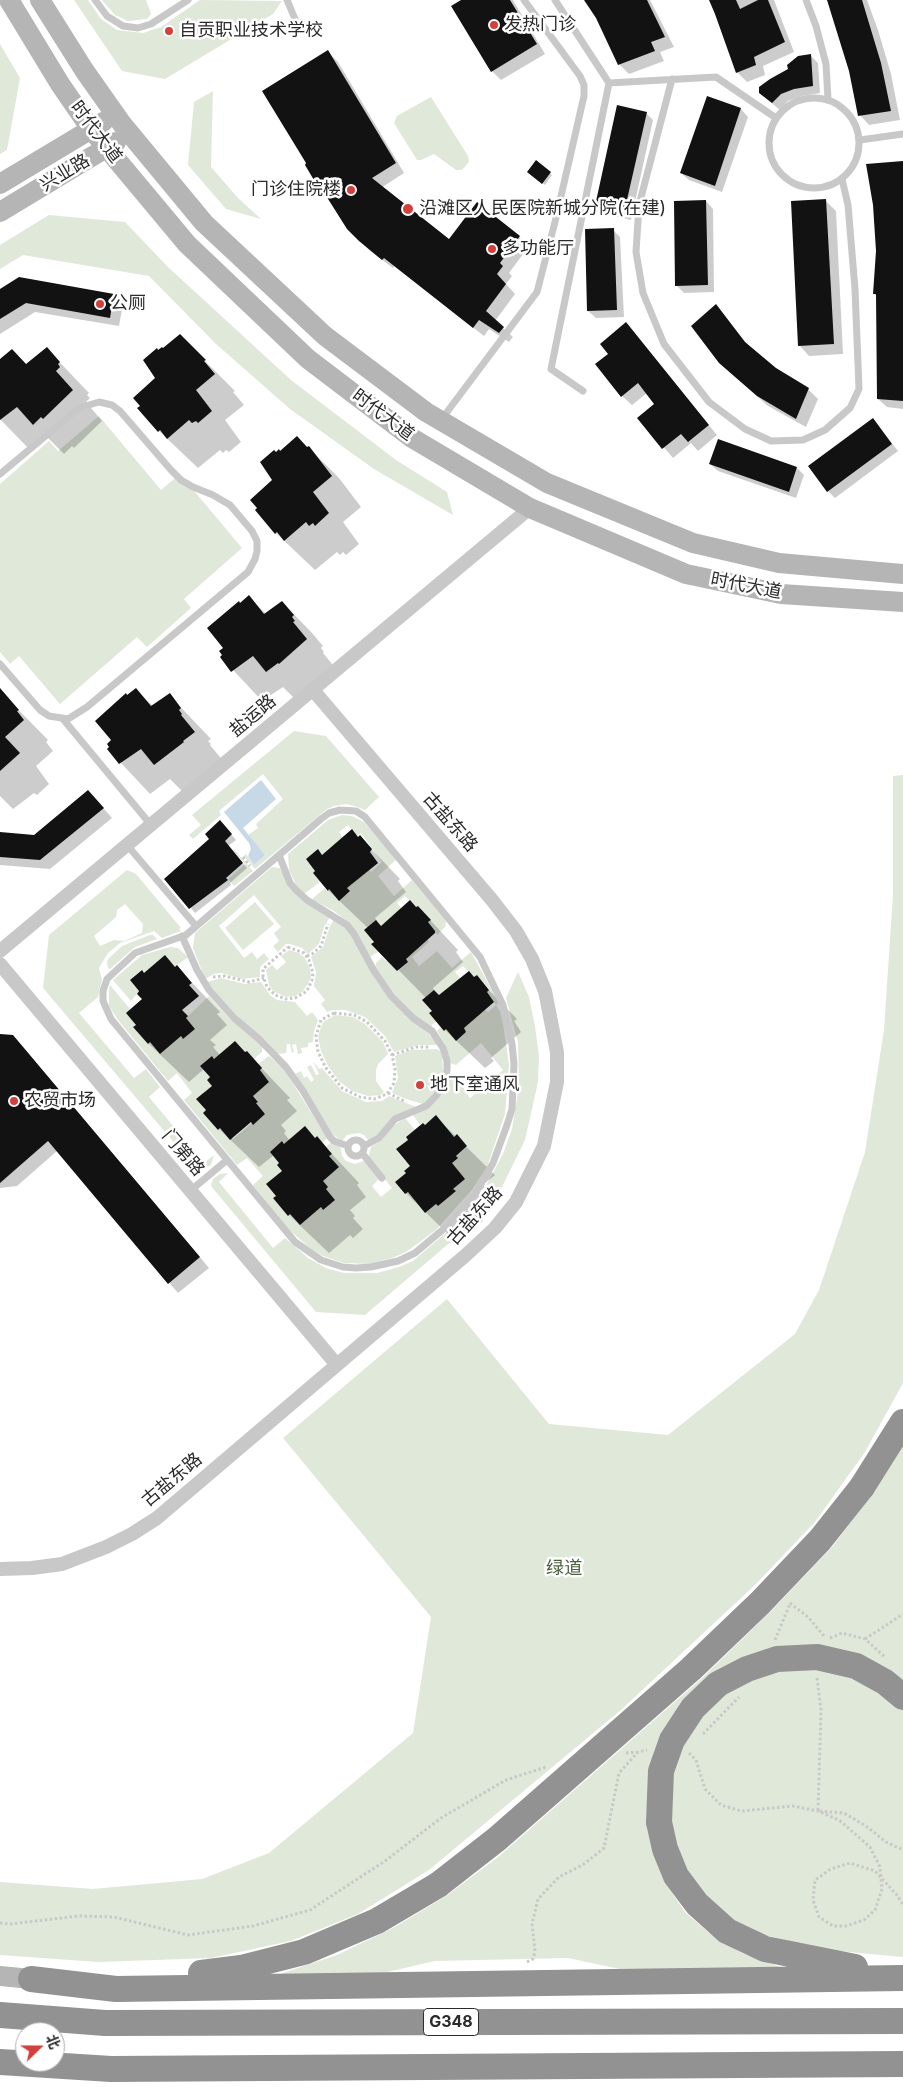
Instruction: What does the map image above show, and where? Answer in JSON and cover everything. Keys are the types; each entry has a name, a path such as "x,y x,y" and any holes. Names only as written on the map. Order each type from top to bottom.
{"highway":[{"path":"31,1979 147,1979 241,1968 304,1952 377,1921 438,1885 497,1839 692,1669 760,1603 814,1547 862,1487 903,1422"},
{"path":"903,1696 885,1682 856,1666 816,1657 777,1660 747,1669 718,1684 693,1708 672,1740 662,1771 659,1822 665,1849 676,1876 696,1904 727,1931 765,1949 903,1977"},
{"path":"31,1979 116,1989 903,1977"},
{"name":"G348","path":"0,2015 105,2023 903,2021"},
{"path":"0,2062 111,2069 903,2064"}],"main road":[{"name":"时代大道","path":"10,0 60,84 91,129 187,244 308,359 412,438 530,508 686,574 781,594 903,602"},
{"name":"时代大道","path":"40,0 115,115 204,223 325,336 426,412 546,483 693,543 779,563 903,574"},
{"name":"兴业路","path":"0,184 115,115"},
{"name":"兴业路","path":"0,212 129,134"},
{"path":"0,1976 31,1979"}],"street":[{"name":"盐运路","path":"0,951 530,508"},
{"name":"古盐东路","path":"0,1569 32,1568 62,1564 106,1547 132,1534 157,1518 466,1255 494,1228 516,1202 544,1146 557,1082 557,1052 545,991 532,959 516,931 490,897 313,690"},
{"name":"门第路","path":"0,964 337,1365"}],"lane":[{"path":"95,0 107,16 122,26 138,28 151,24 188,0"},
{"path":"287,0 295,19"},
{"path":"441,421 537,292 584,96 584,85 580,76 524,0"},
{"path":"555,0 609,83 551,369 583,391"},
{"path":"806,0 816,26 826,64 828,99"},
{"path":"609,83 716,77 776,118"},
{"path":"672,80 639,205 636,252 643,293 664,344 708,402 745,429 771,441 803,440 826,430 850,408 858,388 855,289 849,215 842,178"},
{"path":"811,97 828,99 846,110 858,129 860,140 856,162 842,178 828,186 811,188 800,186 782,175 771,156 769,134 776,118 786,107 796,101 811,97"},
{"path":"860,140 903,134"},
{"path":"0,474 79,408 99,402 112,404 181,480 230,505 244,520 257,541 255,560 248,572 87,707 68,719 49,716 40,710 0,664"},
{"path":"63,719 151,825"},
{"path":"345,810 356,811 365,817 468,940 489,973 503,1005 512,1044 514,1078 512,1109 493,1164 475,1194 446,1227 415,1252 398,1261 371,1267 343,1267 322,1260 309,1253 285,1231 111,1020 103,1001 103,991 108,979 136,954 182,936 196,926 329,813 345,810"},
{"path":"127,845 196,926"},
{"path":"279,855 290,882 296,890 307,900 347,925 391,996 413,1018 432,1031 443,1048 447,1061 445,1081 436,1096 426,1106 395,1119 379,1138 363,1150 353,1155 349,1152 348,1146"},
{"path":"182,936 204,982 222,1006 286,1066 330,1137 334,1141 348,1146"},
{"path":"348,1146 355,1140 360,1141 363,1150 382,1178"},
{"path":"190,1191 227,1160"}],"path":[{"path":"307,956 321,946 327,927 334,916"},
{"path":"288,947 300,950 307,956 312,968 313,977 309,988 300,997 291,999 281,998 271,992 264,978 263,969 288,947"},
{"path":"204,982 220,976 244,981 264,978"},
{"path":"334,1013 354,1015 367,1022 377,1032 392,1055 396,1077 391,1089 381,1097 368,1099 360,1097 342,1088 326,1068 317,1044 316,1036 319,1024 326,1016 334,1013"},
{"path":"392,1055 416,1048 443,1048"},
{"path":"790,1603 808,1617 827,1639"},
{"path":"865,1639 903,1614"},
{"path":"823,1643 827,1639 842,1633 865,1639 887,1658"},
{"path":"816,1672 820,1710 818,1811 844,1812 886,1842 903,1850"},
{"path":"0,1923 10,1924 79,1916 114,1917 188,1935 253,1926 310,1910 385,1861 441,1818"},
{"path":"882,1888 874,1910 864,1920 846,1926 833,1926 819,1917 813,1900 815,1880 831,1869 850,1863 875,1871 903,1904"}],"green space":[{"name":"自贡职业技术学校","path":"74,0 88,0 101,19 117,30 143,33 161,27 200,0 282,1 273,14 165,79 122,71"},
{"path":"102,0 146,0 151,14 147,19 128,21 115,15"},
{"path":"0,44 20,78 7,150 0,154"},
{"path":"213,91 211,167 238,198 261,219 226,209 188,165 194,102"},
{"path":"431,97 468,156 469,162 462,170 456,170 434,154 417,160 394,123 397,116"},
{"path":"49,215 125,222 168,267 291,380 396,460 447,492 453,515 374,469 290,409 216,344 149,276 23,255 0,269 0,245"},
{"path":"99,416 161,490 180,474 242,548 184,599 191,608 147,647 137,637 60,704 19,656 10,664 0,652 0,484 49,441 58,451"},
{"path":"294,731 326,736 379,797 365,810 346,804 327,809 255,869 244,856 246,854 254,865 265,855 248,835 258,828 256,824 283,799 263,774 219,811 221,815 193,839 189,835 201,825 192,815"},
{"name":"绿道","path":"903,775 903,1383 865,1452 815,1522 755,1585 622,1709 429,1870 358,1914 291,1941 211,1958 98,1962 0,1955 0,1882 93,1889 202,1879 269,1853 413,1733 431,1617 283,1438 447,1299 549,1424 668,1435 795,1334 819,1290 865,1152 884,1030 893,895 893,776"},
{"path":"342,815 352,816 364,822 397,859 378,876 394,896 412,880 446,921 445,927 437,935 428,922 430,920 418,906 416,907 405,896 397,903 402,909 390,930 384,923 381,926 371,944 378,952 370,957 349,923 334,911 313,900 325,888 328,891 329,889 339,900 350,892 347,888 352,884 344,874 366,866 371,872 382,862 361,833 357,836 348,825 339,832 343,838 322,855 318,850 306,859 320,882 304,894 297,887 289,870 288,854 328,820"},
{"path":"234,849 253,871 234,886 228,879 245,864"},
{"path":"272,867 280,868 292,889 301,899 330,917 324,927 319,944 308,954 302,948 290,944 286,944 278,952 273,946 279,941 274,933 281,927 254,895 219,926 244,958 252,952 257,959 264,953 269,959 260,967 260,977 242,979 222,973 214,974 205,979 193,948 195,933"},
{"path":"127,870 136,874 181,928 179,929 181,931 162,938 154,931 120,943 108,953 99,968 102,980 98,997 79,1013 134,1078 146,1069 160,1087 149,1097 204,1163 214,1155 211,1165 199,1172 43,988 49,935","holes":["125,904 143,924 142,933 124,941 114,940 100,946 94,936 116,917 117,910"]},
{"path":"255,902 274,924 243,950 225,928"},
{"path":"334,919 346,928 375,979 390,1000 409,1019 427,1031 438,1045 418,1045 394,1052 385,1036 365,1017 345,1010 327,1012 321,1004 325,1000 314,986 316,972 311,957 323,947"},
{"path":"150,935 157,939 135,947 110,969 108,968 108,959 122,946"},
{"path":"425,937 429,942 412,957 419,966 437,951 452,968 471,952 499,1003 496,1005 487,992 489,989 477,975 474,977 463,966 455,972 461,979 439,995 434,990 423,999 432,1011 429,1013 436,1021 431,1026 414,1015 396,998 375,968 376,963 382,957 386,961 388,960 398,971 408,962 405,959"},
{"path":"170,947 178,948 188,957 175,967 165,956 147,976 141,970 130,980 139,991 131,1001 113,980 142,955"},
{"path":"289,950 299,953 305,958 310,968 311,977 302,992 295,996 286,997 273,991 269,985 266,970 272,965 277,970 286,962 281,956"},
{"path":"518,972 529,997 535,1026 539,1056 538,1082 525,1140 499,1193 481,1216 365,1315 316,1312 211,1186 213,1179 220,1174 228,1173 219,1182 273,1248 285,1238 308,1258 326,1268 344,1273 377,1273 413,1261 463,1218 480,1197 503,1154 512,1129 519,1086 518,1042 506,998"},
{"path":"221,978 245,984 261,982 270,995 277,1000 295,1002 307,1016 312,1012 318,1020 313,1042 308,1043 308,1047 301,1048 302,1053 298,1054 296,1044 292,1045 294,1052 292,1053 290,1044 287,1044 286,1053 278,1054 265,1040 233,1014 207,982"},
{"path":"110,985 130,1009 136,1025 133,1027 160,1054 171,1044 178,1033 183,1039 195,1029 186,1018 209,996 229,1018 262,1045 262,1052 254,1059 247,1051 217,1062 212,1056 200,1066 210,1077 207,1080 217,1091 208,1089 197,1099 206,1110 204,1113 218,1130 250,1117 253,1124 265,1114 256,1103 258,1101 250,1091 257,1092 269,1082 258,1064 269,1056 284,1069 327,1138 322,1143 317,1136 287,1147 282,1141 270,1152 279,1163 277,1165 287,1177 266,1185 276,1196 273,1198 300,1225 319,1205 323,1210 335,1200 319,1177 327,1177 339,1167 329,1156 332,1154 326,1147 331,1142 340,1145 342,1156 346,1161 355,1164 366,1160 380,1178 372,1186 381,1197 392,1188 368,1158 371,1147 382,1140 393,1126 405,1118 415,1130 406,1137 408,1140 396,1149 406,1162 412,1157 416,1161 395,1182 404,1194 409,1190 421,1196 415,1201 425,1213 436,1204 438,1206 455,1192 453,1189 465,1179 446,1168 467,1146 457,1134 451,1139 441,1132 446,1127 437,1116 425,1125 423,1123 420,1125 413,1115 429,1107 438,1099 448,1078 455,1077 454,1080 456,1080 458,1075 464,1074 464,1090 470,1098 503,1070 481,1043 456,1065 450,1063 445,1044 437,1031 441,1027 444,1031 446,1029 456,1040 466,1032 464,1028 469,1024 460,1014 483,1007 488,1012 496,1005 500,1011 503,1023 509,1065 505,1114 487,1167 471,1191 436,1230 406,1252 370,1264 344,1263 323,1256 311,1249 287,1228 253,1185 263,1176 247,1158 237,1165 184,1100 192,1093 177,1073 168,1081 118,1020 109,1006 109,989"},
{"path":"335,1015 353,1017 365,1024 383,1042 388,1054 378,1064 376,1070 376,1081 384,1092 380,1095 368,1096 352,1091 339,1081 328,1066 321,1051 318,1036 323,1022"},
{"path":"436,1049 441,1051 442,1054 443,1071 437,1090 428,1100 423,1104 392,1093 398,1078 395,1056 411,1050"},
{"path":"313,1061 319,1069 322,1068 342,1091 359,1099 366,1102 382,1101 389,1096 416,1107 393,1117 378,1135 369,1141 364,1135 359,1133 347,1135 342,1141 329,1132 295,1074 301,1071 304,1078 307,1076 311,1082 314,1080 307,1067 311,1065 316,1075 319,1074"},
{"path":"903,1445 903,1957 827,1950 747,1931 706,1898 689,1874 678,1848 669,1888 685,1912 709,1933 742,1953 780,1967 629,1971 568,1958 435,1961 383,1973 274,1976 337,1955 393,1928 446,1896 498,1857 702,1678 773,1609 832,1547 863,1506"}],"water":[{"path":"261,780 276,799 243,828 265,855 254,865 248,856 251,849 249,843 224,812"}],"building":[{"name":"发热门诊","path":"461,0 510,0 537,44 491,72 451,6"},
{"path":"584,0 647,0 665,37 651,42 655,51 618,65 596,18"},
{"path":"709,0 736,0 740,9 758,0 768,0 785,42 754,57 756,65 736,73"},
{"path":"827,0 862,0 881,63 891,111 858,116 849,71"},
{"name":"门诊住院楼","path":"328,50 396,163 372,178 449,239 477,202 520,236 500,263 503,266 497,274 506,284 486,311 504,327 499,333 479,320 473,328 384,258 382,260 347,229 323,191 321,192 305,165 306,163 262,91"},
{"path":"811,54 813,86 794,89 781,94 772,103 759,93 759,87 788,69 787,65 798,56"},
{"path":"707,96 741,108 715,186 680,173"},
{"path":"617,105 647,112 624,213 595,206"},
{"path":"536,160 551,172 542,184 527,172"},
{"path":"903,161 903,401 877,399 876,294 873,294 876,251 873,205 866,164"},
{"path":"826,199 834,344 798,346 791,201"},
{"path":"706,200 708,285 675,286 674,201"},
{"path":"614,228 617,310 587,311 585,229"},
{"path":"19,277 114,294 110,318 26,303 0,319 0,289"},
{"path":"716,304 745,342 776,368 809,388 796,419 757,396 719,363 691,326"},
{"path":"626,322 709,425 688,442 681,434 662,449 637,418 654,404 638,383 621,397 595,364 608,354 600,344"},
{"path":"180,334 206,360 204,361 215,374 196,390 212,411 198,423 196,421 192,423 189,420 167,439 160,430 158,432 137,408 140,406 133,398 155,378 143,360 157,348 158,350 163,348"},
{"path":"47,347 60,362 58,364 60,367 56,371 73,390 43,419 41,417 33,425 17,407 0,420 0,359 12,349 26,364"},
{"path":"873,418 892,444 827,492 808,466"},
{"path":"297,436 307,447 309,446 332,476 313,492 329,513 315,526 313,523 309,526 306,522 284,541 277,532 275,534 255,510 257,508 250,500 272,480 260,462 274,450 276,452 279,449 280,451"},
{"path":"718,439 797,467 789,492 709,464"},
{"path":"249,595 264,614 282,601 294,615 292,617 295,621 293,622 307,639 279,664 266,672 253,656 231,672 220,657 222,655 219,651 223,648 207,628"},
{"path":"0,688 19,710 17,711 24,720 5,737 20,753 0,771"},
{"path":"136,688 151,706 170,693 181,708 179,710 181,715 195,732 154,765 141,749 119,764 107,749 109,747 107,744 111,740 95,721 126,693 127,695"},
{"path":"88,790 104,808 40,860 0,857 0,832 34,835"},
{"path":"220,820 232,834 225,841 243,863 226,878 228,880 189,909 164,879 209,839 205,834"},
{"path":"352,829 372,849 370,852 378,863 347,888 350,891 339,901 313,873 315,871 306,859 318,849 322,855"},
{"path":"410,900 431,920 428,922 435,933 406,959 408,962 397,971 371,944 374,942 364,930 376,920 381,926"},
{"path":"165,955 175,967 177,965 192,983 189,985 199,996 182,1010 188,1016 186,1018 195,1029 183,1039 181,1036 160,1054 133,1027 136,1025 126,1013 142,999 137,994 139,991 130,980 142,970 144,973"},
{"path":"469,971 474,977 477,975 489,990 487,992 494,1002 464,1028 466,1032 456,1041 446,1029 444,1031 429,1013 432,1011 422,1000 434,990 439,995"},
{"path":"0,1034 13,1035 200,1257 168,1284 48,1141 0,1183"},
{"path":"235,1041 262,1068 260,1070 269,1082 253,1096 265,1114 253,1125 251,1122 230,1140 203,1113 206,1110 196,1099 212,1086 207,1080 210,1077 200,1066 212,1056 214,1059"},
{"path":"436,1115 454,1137 457,1134 467,1146 456,1156 458,1158 452,1163 465,1179 453,1189 456,1191 438,1206 436,1204 425,1213 408,1192 405,1194 395,1182 406,1173 404,1171 410,1166 396,1149 408,1140 406,1137 423,1123 425,1125"},
{"path":"305,1126 315,1138 317,1136 332,1154 329,1156 339,1167 323,1181 328,1187 326,1189 335,1200 323,1210 321,1207 300,1225 290,1214 288,1216 273,1198 276,1196 266,1184 282,1171 277,1165 279,1163 270,1152 282,1141 284,1144"}],"place":[{"name":"发热门诊","path":"494,25"},
{"name":"自贡职业技术学校","path":"169,31"},
{"name":"门诊住院楼","path":"351,190"},
{"name":"沿滩区人民医院新城分院(在建)","path":"408,209"},
{"name":"多功能厅","path":"492,249"},
{"name":"公厕","path":"100,304"},
{"name":"地下室通风","path":"420,1085"},
{"name":"农贸市场","path":"14,1101"}]}
